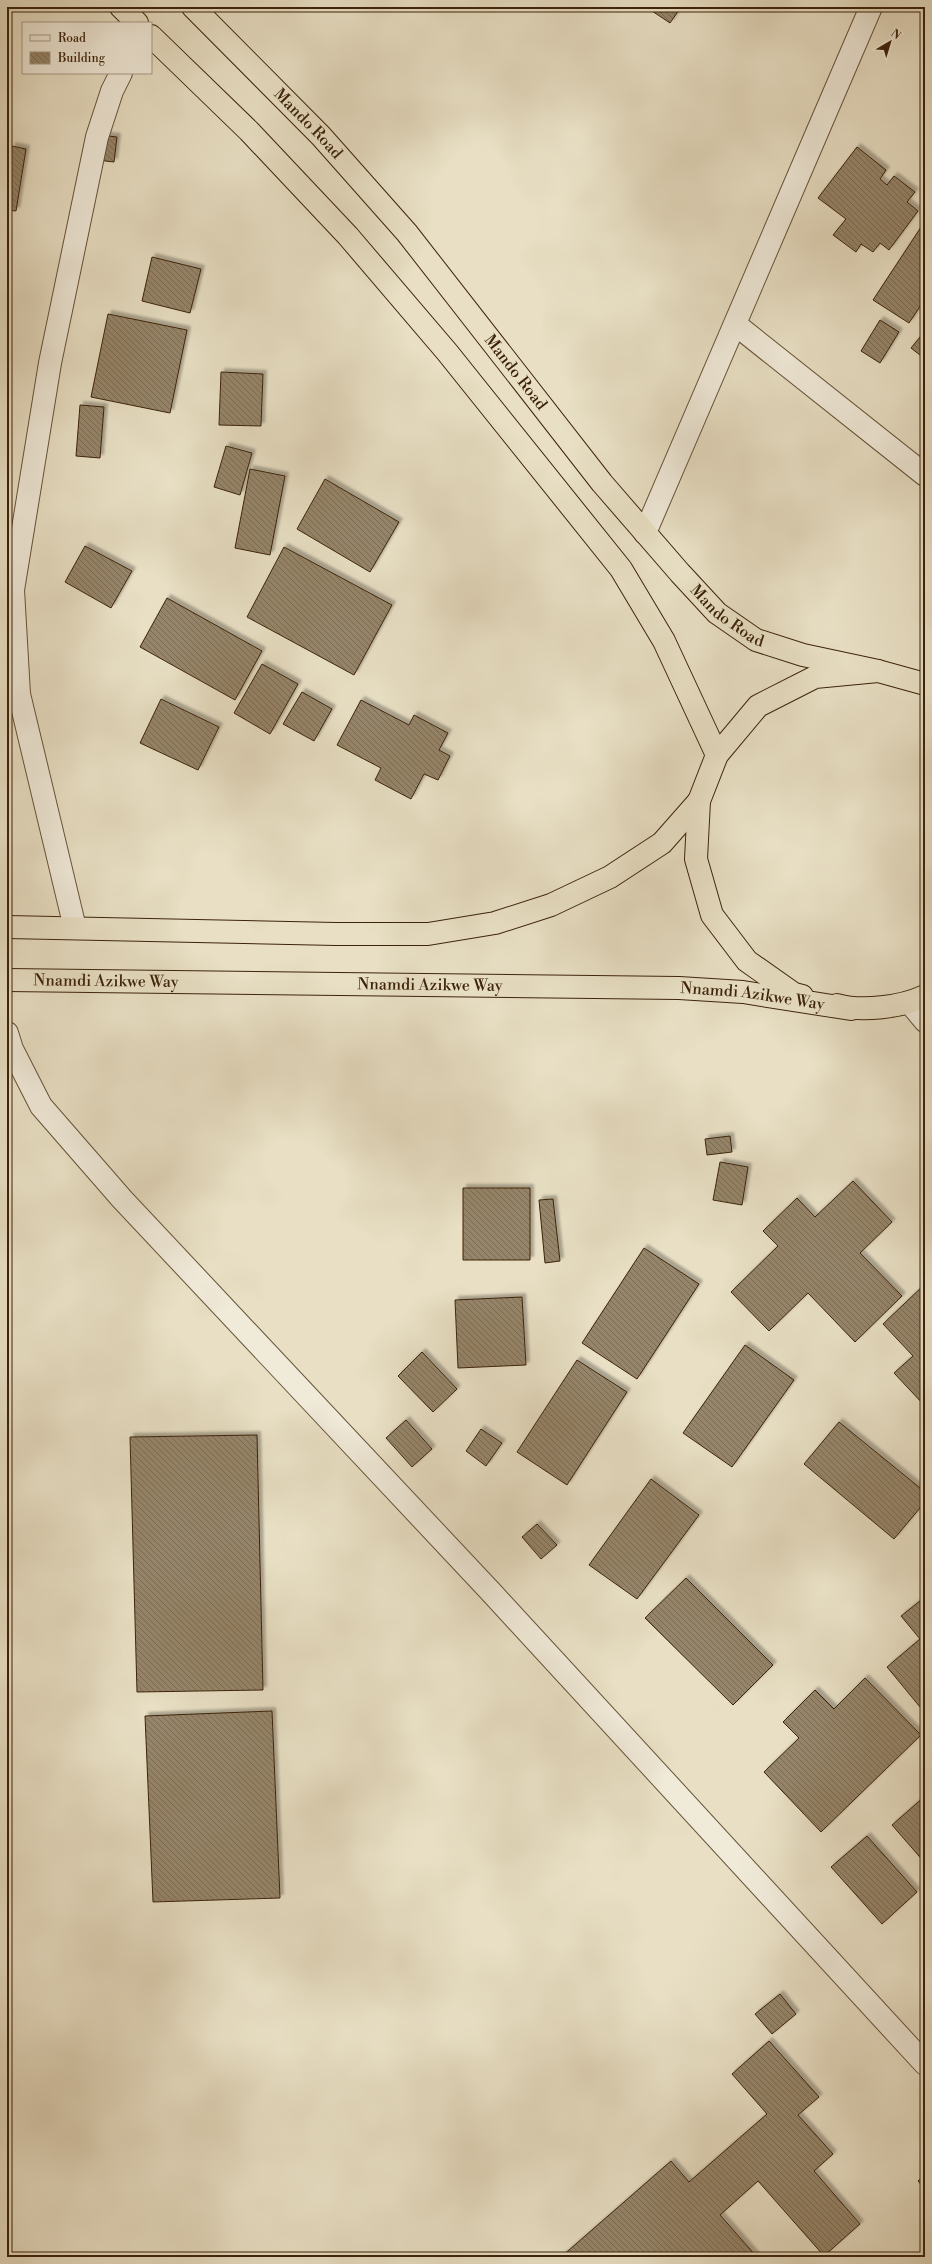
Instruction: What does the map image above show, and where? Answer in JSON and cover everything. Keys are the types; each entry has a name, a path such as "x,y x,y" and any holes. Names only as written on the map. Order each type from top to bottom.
{"highway":[{"path":"121,7 136,22"},
{"name":"Mando Road","path":"193,7 321,136 407,233 602,483 717,613 756,640 802,655 878,671 925,684"},
{"path":"152,37 249,131 348,236 447,352 621,569 664,641 717,755"},
{"path":"878,671 815,677 758,706 717,755 699,801 696,859 712,915 747,961 794,994 851,1009 917,1000"},
{"path":"7,927 420,934 495,923 551,905 610,877 662,843 699,801"},
{"name":"Nnamdi Azikwe Way","path":"7,980 590,989 679,988 743,992 851,1009"}],"street":[{"path":"645,533 871,7"},
{"path":"75,928 18,694 13,590 50,363 97,137 112,91 120,74"},
{"path":"735,324 925,475"},
{"path":"917,1000 925,1021"},
{"path":"7,1033 12,1049 41,1106 122,1199 502,1604 925,2064"}],"building":[{"path":"646,7 681,7 670,23"},
{"path":"100,135 117,137 114,162 97,160"},
{"path":"12,146 26,149 16,211 7,210 7,182"},
{"path":"857,147 886,170 880,179 887,185 894,176 915,192 907,202 918,211 889,250 880,243 873,252 861,244 856,252 833,235 846,219 818,198"},
{"path":"925,221 925,299 909,323 873,300"},
{"path":"152,257 201,269 190,313 142,301"},
{"path":"108,314 187,330 170,413 91,397"},
{"path":"925,317 925,325 921,321"},
{"path":"880,320 899,332 880,363 861,351"},
{"path":"925,331 925,359 911,348"},
{"path":"221,372 263,374 261,426 219,425"},
{"path":"80,405 104,407 100,458 76,456"},
{"path":"226,446 252,453 240,495 214,487"},
{"path":"250,469 285,476 270,555 235,548"},
{"path":"325,479 399,522 370,572 297,529"},
{"path":"85,546 132,571 111,608 65,582"},
{"path":"284,547 392,605 354,675 247,617"},
{"path":"167,598 262,651 235,700 140,647"},
{"path":"262,664 298,684 270,734 234,713"},
{"path":"302,692 332,709 314,741 283,724"},
{"path":"161,699 219,727 198,770 140,743"},
{"path":"361,700 409,725 414,715 448,733 439,750 450,756 438,780 424,774 411,799 375,780 381,768 337,745"},
{"path":"730,1136 732,1152 707,1155 705,1139"},
{"path":"720,1162 748,1167 742,1205 713,1200"},
{"path":"853,1181 892,1222 860,1253 902,1296 855,1342 808,1293 769,1331 731,1292 778,1246 763,1231 797,1198 815,1217"},
{"path":"463,1188 530,1188 530,1260 463,1260"},
{"path":"553,1199 560,1261 545,1263 539,1200"},
{"path":"644,1248 699,1284 637,1379 582,1343"},
{"path":"925,1284 924,1405 894,1373 913,1356 883,1324"},
{"path":"522,1297 526,1365 458,1368 455,1300"},
{"path":"745,1345 794,1380 732,1467 683,1433"},
{"path":"422,1352 457,1389 433,1412 398,1376"},
{"path":"577,1360 627,1392 567,1485 517,1452"},
{"path":"406,1420 432,1449 412,1467 386,1438"},
{"path":"839,1422 925,1492 925,1502 894,1539 804,1464"},
{"path":"481,1429 502,1443 486,1466 466,1451"},
{"path":"257,1435 263,1690 137,1692 130,1437"},
{"path":"651,1479 699,1515 637,1599 589,1565"},
{"path":"537,1524 557,1545 541,1559 522,1537"},
{"path":"686,1578 773,1665 733,1705 645,1618"},
{"path":"925,1597 925,1713 887,1667 920,1639 901,1616"},
{"path":"865,1678 921,1735 821,1832 764,1772 799,1738 783,1722 815,1690 834,1709"},
{"path":"272,1711 280,1898 153,1902 145,1716"},
{"path":"925,1796 925,1863 892,1825"},
{"path":"867,1836 917,1892 882,1924 831,1867"},
{"path":"780,1994 796,2014 772,2034 755,2014"},
{"path":"769,2041 819,2097 798,2115 833,2154 814,2171 860,2224 824,2256 758,2181 720,2215 757,2257 561,2257 671,2161 689,2182 767,2114 732,2074"},
{"path":"925,2175 925,2189 918,2181"}]}
